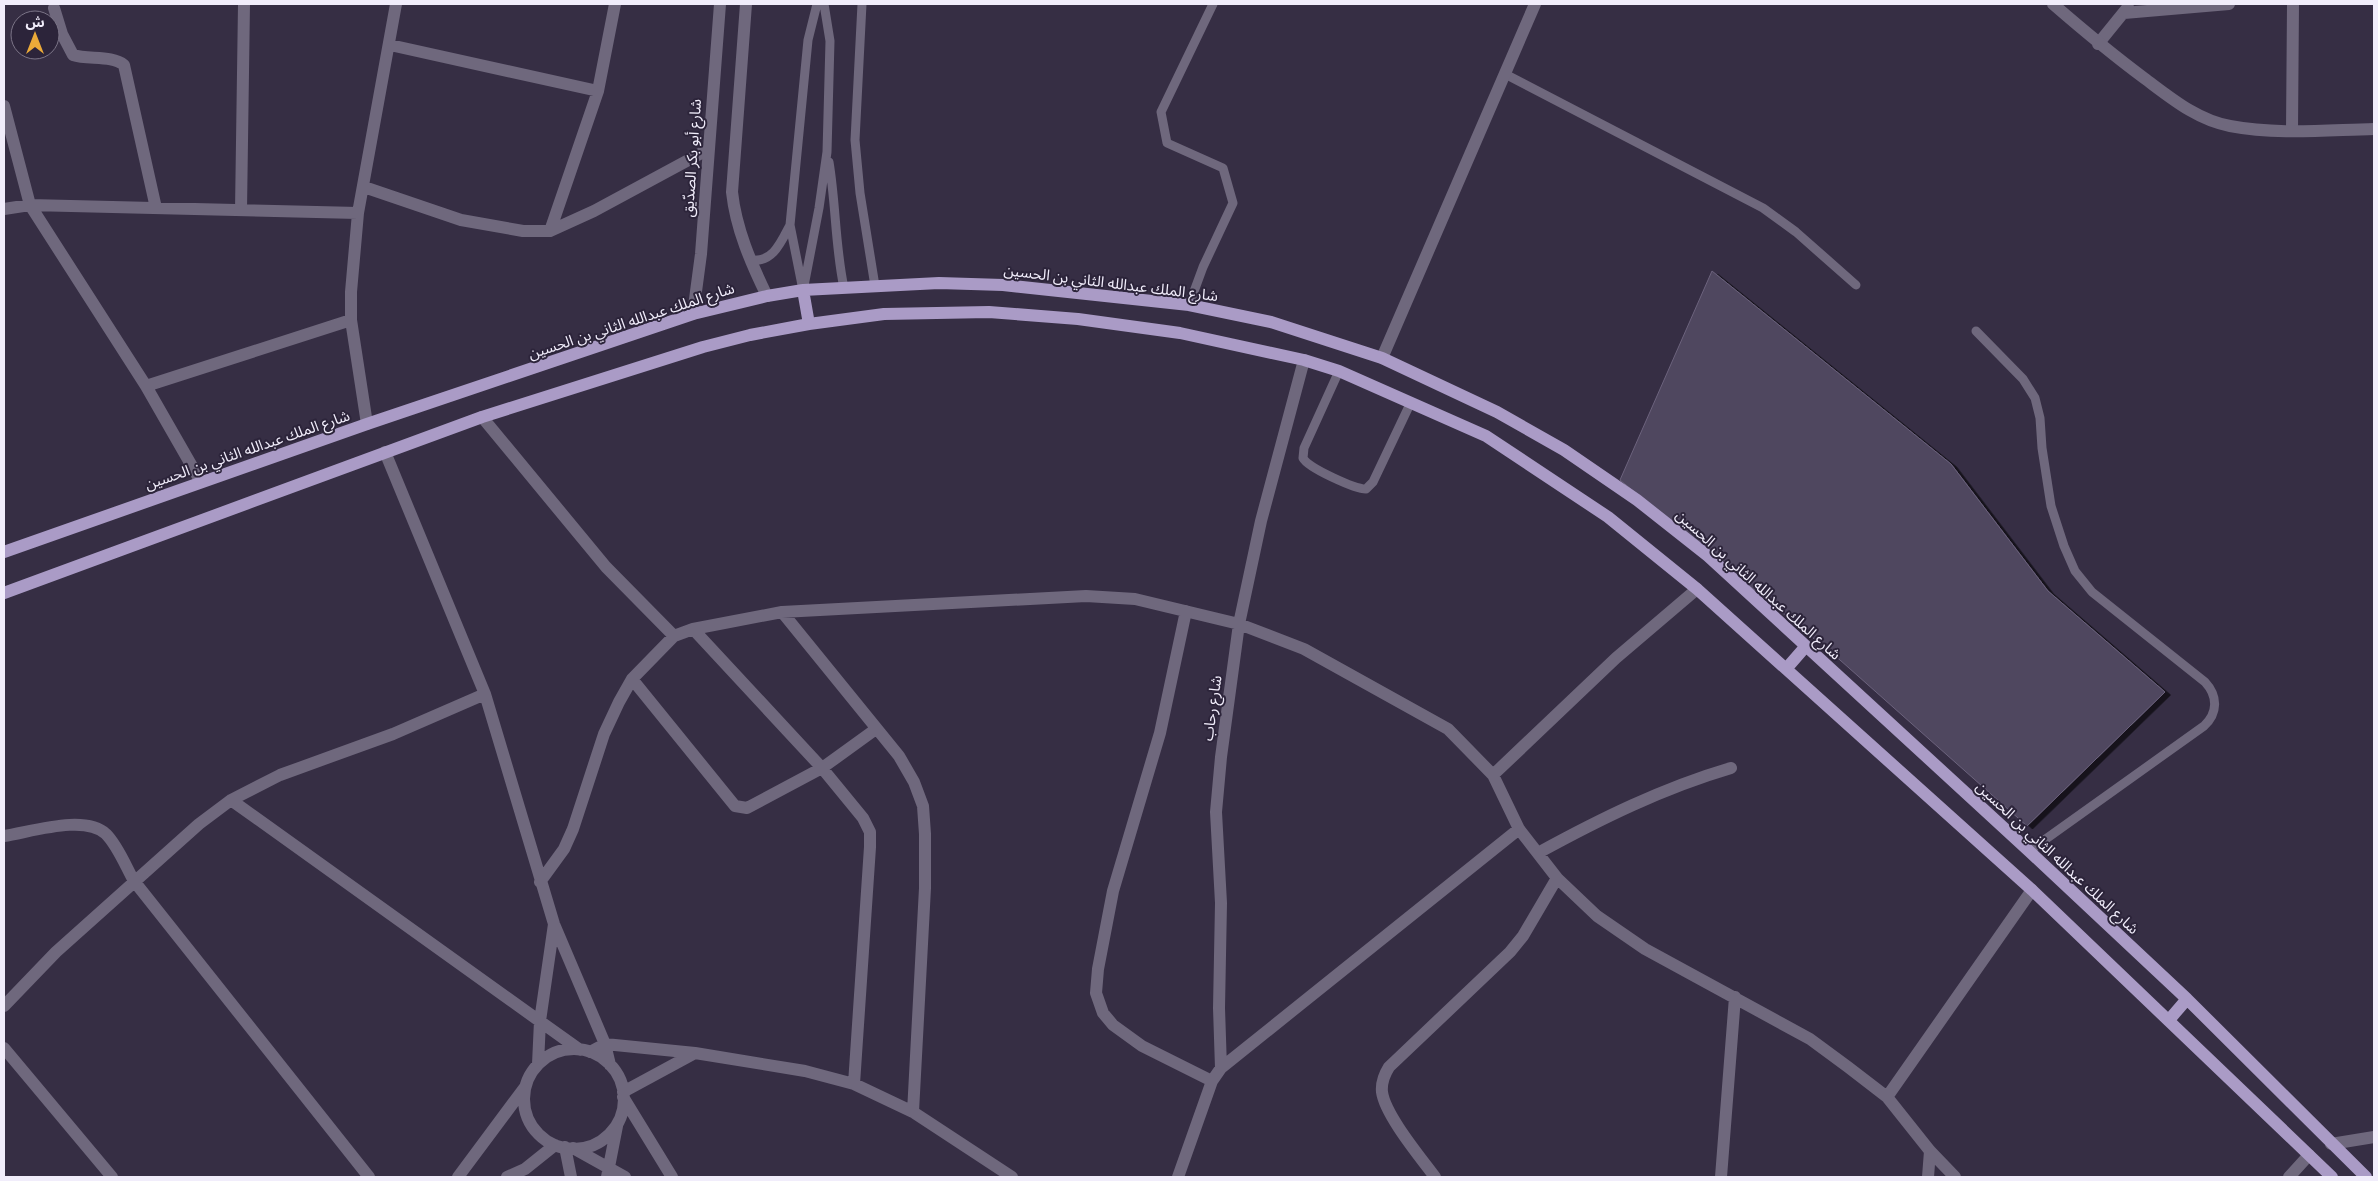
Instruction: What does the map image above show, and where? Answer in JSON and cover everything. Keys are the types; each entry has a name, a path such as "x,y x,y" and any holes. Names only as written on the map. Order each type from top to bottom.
{"main road":[{"name":"شارع الملك عبدالله الثاني بن الحسين","path":"4,552 368,424 694,314 767,296 803,290 939,283 1003,285 1189,305 1271,322 1382,358 1497,412 1564,450 1637,500 1708,556 2029,851 2187,999 2366,1177"},
{"path":"803,290 809,324"},
{"path":"4,593 482,417 703,347 750,335 809,324 884,314 989,312 1058,317 1180,333 1304,360 1340,371 1486,436 1608,517 1697,589 2032,890 2332,1177"},
{"path":"1786,669 1806,646"},
{"path":"2169,1020 2187,999"}],"street":[{"path":"241,210 244,4"},
{"path":"368,424 351,320 351,292 358,212 396,4"},
{"path":"550,231 598,91 615,4"},
{"name":"شارع أبو بكر الصدّيق","path":"694,314 701,254 707,150 720,4"},
{"path":"746,4 732,192 734,211 742,241 767,296"},
{"path":"1382,358 1535,4"},
{"path":"2053,4 2098,44 2173,100 2199,116 2228,126 2254,130 2374,129"},
{"path":"2098,44 2127,8 2229,4"},
{"path":"2292,130 2293,4"},
{"path":"54,8 62,34 73,55 89,59 115,61 124,65 156,208"},
{"path":"390,45 598,91"},
{"path":"4,106 30,205 146,386 201,482"},
{"path":"364,187 461,220 523,231 550,231 594,211 707,150"},
{"path":"4,209 30,205 358,212"},
{"path":"146,386 351,320"},
{"name":"شارع رحاب","path":"1221,1068 1219,1008 1221,903 1216,812 1221,757 1239,624 1261,521 1304,360"},
{"path":"482,417 606,567 674,636"},
{"path":"386,452 485,694 554,924 605,1044 610,1065 617,1075 623,1094 672,1177"},
{"path":"1493,775 1616,658 1697,589"},
{"path":"540,882 564,848 573,829 604,734 632,679 674,636 694,629 782,612 1086,596 1135,599 1239,624 1304,649 1448,729 1493,775 1519,829 1557,878 1597,916 1645,949 1810,1039 1887,1097 1930,1151 1954,1177"},
{"path":"1186,611 1160,733 1113,891 1098,969 1096,993 1104,1013 1113,1025 1142,1046 1212,1081"},
{"path":"782,612 899,756 914,782 923,806 925,888 913,1112"},
{"path":"694,629 822,768 863,818 870,832 854,1084"},
{"path":"632,679 736,806 748,808 822,768 876,729"},
{"path":"4,1006 56,952 199,824 231,800 280,776 393,734 485,694"},
{"path":"1538,853 1591,824 1679,784 1731,768"},
{"path":"231,800 540,1021 610,1065"},
{"path":"4,836 76,824 89,825 107,835 134,882 370,1177"},
{"path":"1178,1177 1212,1081 1221,1068 1519,829"},
{"path":"1435,1177 1389,1110 1382,1091 1383,1078 1389,1067 1510,952 1523,936 1557,878"},
{"path":"1887,1097 2032,890"},
{"path":"538,1064 540,1021 554,924"},
{"path":"1720,1177 1735,997"},
{"path":"458,1177 525,1087 538,1064 557,1052 585,1051 605,1044 695,1053 805,1071 854,1084 913,1112 1012,1177"},
{"path":"4,1048 112,1177"},
{"path":"608,1174 623,1094 695,1053"},
{"path":"525,1087 524,1104 529,1121 540,1135 564,1147 608,1174 625,1177"},
{"path":"507,1177 564,1147 597,1142 611,1131 618,1121"},
{"path":"2331,1144 2374,1137"},
{"path":"564,1147 571,1177"},
{"path":"1928,1177 1930,1151"},
{"path":"2289,1177 2309,1155"}],"lane":[{"path":"803,290 790,225 808,40 817,4"},
{"path":"803,290 819,208 827,152 830,40 824,4"},
{"path":"862,4 855,140 860,193 875,286"},
{"path":"1189,305 1203,267 1232,203 1223,168 1167,143 1161,112 1213,4"},
{"path":"1505,74 1763,208 1796,232 1856,285"},
{"path":"827,152 833,184 836,246 844,288"},
{"path":"751,260 759,261 772,255 790,225"},
{"path":"1976,331 2023,379 2035,398 2040,418 2046,477 2052,506 2064,546 2076,570 2092,592 2205,682 2210,688 2215,701 2213,715 2204,726 2029,851"},
{"path":"1340,371 1304,448 1303,458 1309,466 1357,487 1366,488 1373,482 1412,402"}],"building":[{"path":"1712,271 1951,464 2048,591 2165,692 2027,826 1840,660 1620,480"}]}
